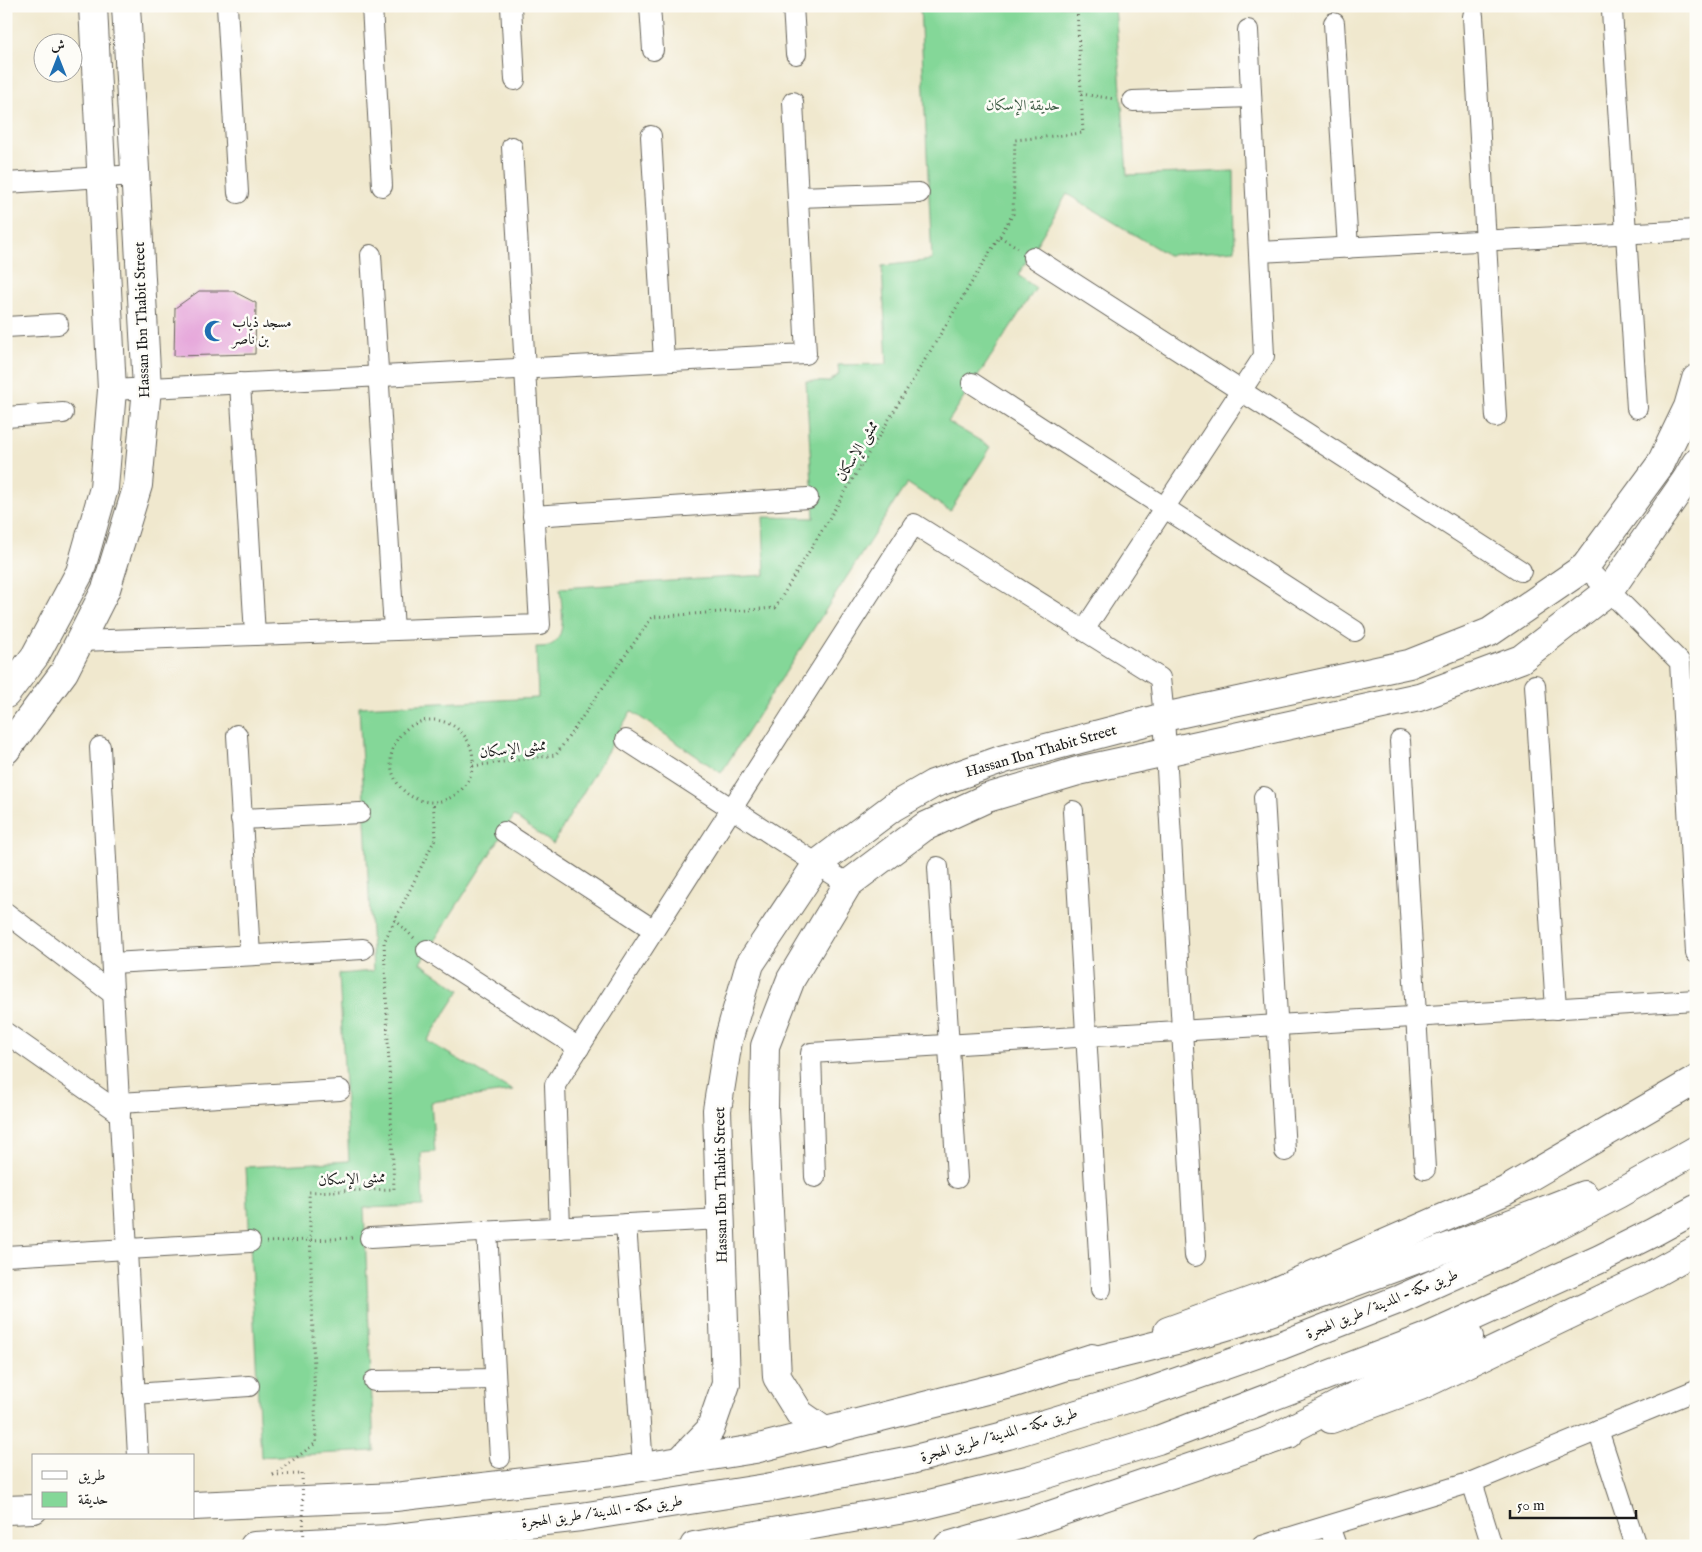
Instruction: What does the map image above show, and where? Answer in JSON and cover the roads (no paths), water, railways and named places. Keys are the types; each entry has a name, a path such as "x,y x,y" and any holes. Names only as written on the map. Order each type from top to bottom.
{"main road":[{"path":"6,694 35,656 80,572 104,488 112,390 93,6"},
{"name":"Hassan Ibn Thabit Street","path":"6,750 64,672 106,589 138,485 147,388 126,6"},
{"name":"Hassan Ibn Thabit Street","path":"680,1461 710,1430 726,1384 717,1110 728,1041 750,964 818,864 893,806 934,784 1004,759 1164,717 1409,664 1490,632 1585,567 1660,465 1688,407 1696,379"},
{"name":"Hassan Ibn Thabit Street","path":"826,1432 800,1414 778,1377 764,1108 765,1046 791,979 848,884 924,827 986,798 1078,771 1419,697 1521,659 1610,590 1693,474"},
{"path":"195,1506 395,1497 643,1467 755,1449 1011,1384 1071,1366 1265,1296 1505,1190 1696,1080"},
{"path":"1071,1366 1164,1344 1242,1321 1318,1295 1550,1208 1696,1148"},
{"name":"طريق مكة - المدينة / طريق الهجرة","path":"254,1546 387,1539 581,1517 766,1488 911,1460 1008,1435 1140,1395 1282,1345 1400,1299 1516,1247 1618,1194 1696,1148"},
{"path":"694,1546 921,1506 1031,1479 1158,1440 1430,1336 1600,1259 1696,1209"},
{"path":"948,1546 1030,1522 1266,1442 1420,1386 1646,1278 1696,1250"},
{"path":"1266,1442 1474,1334 1600,1259"},
{"path":"6,1510 32,1509"}],"street":[{"path":"227,6 238,193"},
{"path":"372,6 382,186"},
{"path":"511,6 515,80"},
{"path":"650,6 653,50"},
{"path":"793,6 796,54"},
{"path":"1612,11 1637,408"},
{"path":"1473,16 1496,417"},
{"path":"1334,23 1348,248"},
{"path":"1084,630 1264,356 1248,30"},
{"path":"1133,101 1251,97"},
{"path":"112,390 806,354 793,102"},
{"path":"651,136 664,361"},
{"path":"80,641 540,625 512,147"},
{"path":"6,183 136,175"},
{"path":"798,197 919,193"},
{"path":"1259,252 1696,230"},
{"path":"370,255 394,630"},
{"path":"1033,257 1521,571"},
{"path":"6,327 58,324"},
{"path":"240,383 254,635"},
{"path":"972,383 1355,631"},
{"path":"6,417 63,413"},
{"path":"533,516 808,498"},
{"path":"560,1228 555,1085 914,524 1160,678 1164,717 1195,1256"},
{"path":"1585,567 1680,662 1691,785 1696,953"},
{"path":"1535,686 1556,1009"},
{"path":"237,735 250,955"},
{"path":"626,740 848,884"},
{"path":"1400,741 1425,1169"},
{"path":"100,747 138,1454"},
{"path":"1264,797 1285,1151"},
{"path":"1073,811 1102,1289"},
{"path":"242,819 360,813"},
{"path":"504,832 654,930"},
{"path":"938,867 957,1178"},
{"path":"6,914 113,994"},
{"path":"112,963 363,949"},
{"path":"427,950 579,1048"},
{"path":"815,1177 811,1053 1696,1000"},
{"path":"6,1033 119,1108 340,1090"},
{"path":"370,1238 721,1219"},
{"path":"626,1224 643,1467"},
{"path":"487,1232 500,1458"},
{"path":"6,1256 250,1242"},
{"path":"374,1381 495,1379"},
{"path":"134,1394 249,1386"},
{"path":"1262,1546 1472,1482 1696,1390"},
{"path":"1598,1430 1636,1546"},
{"path":"1472,1482 1492,1546"},
{"path":"1329,1526 1336,1546"}],"place":[{"name":"مسجد ذياب بن ناصر","path":"215,331"}],"park label":[{"name":"حديقة الإسكان","path":"1023,105"}]}
